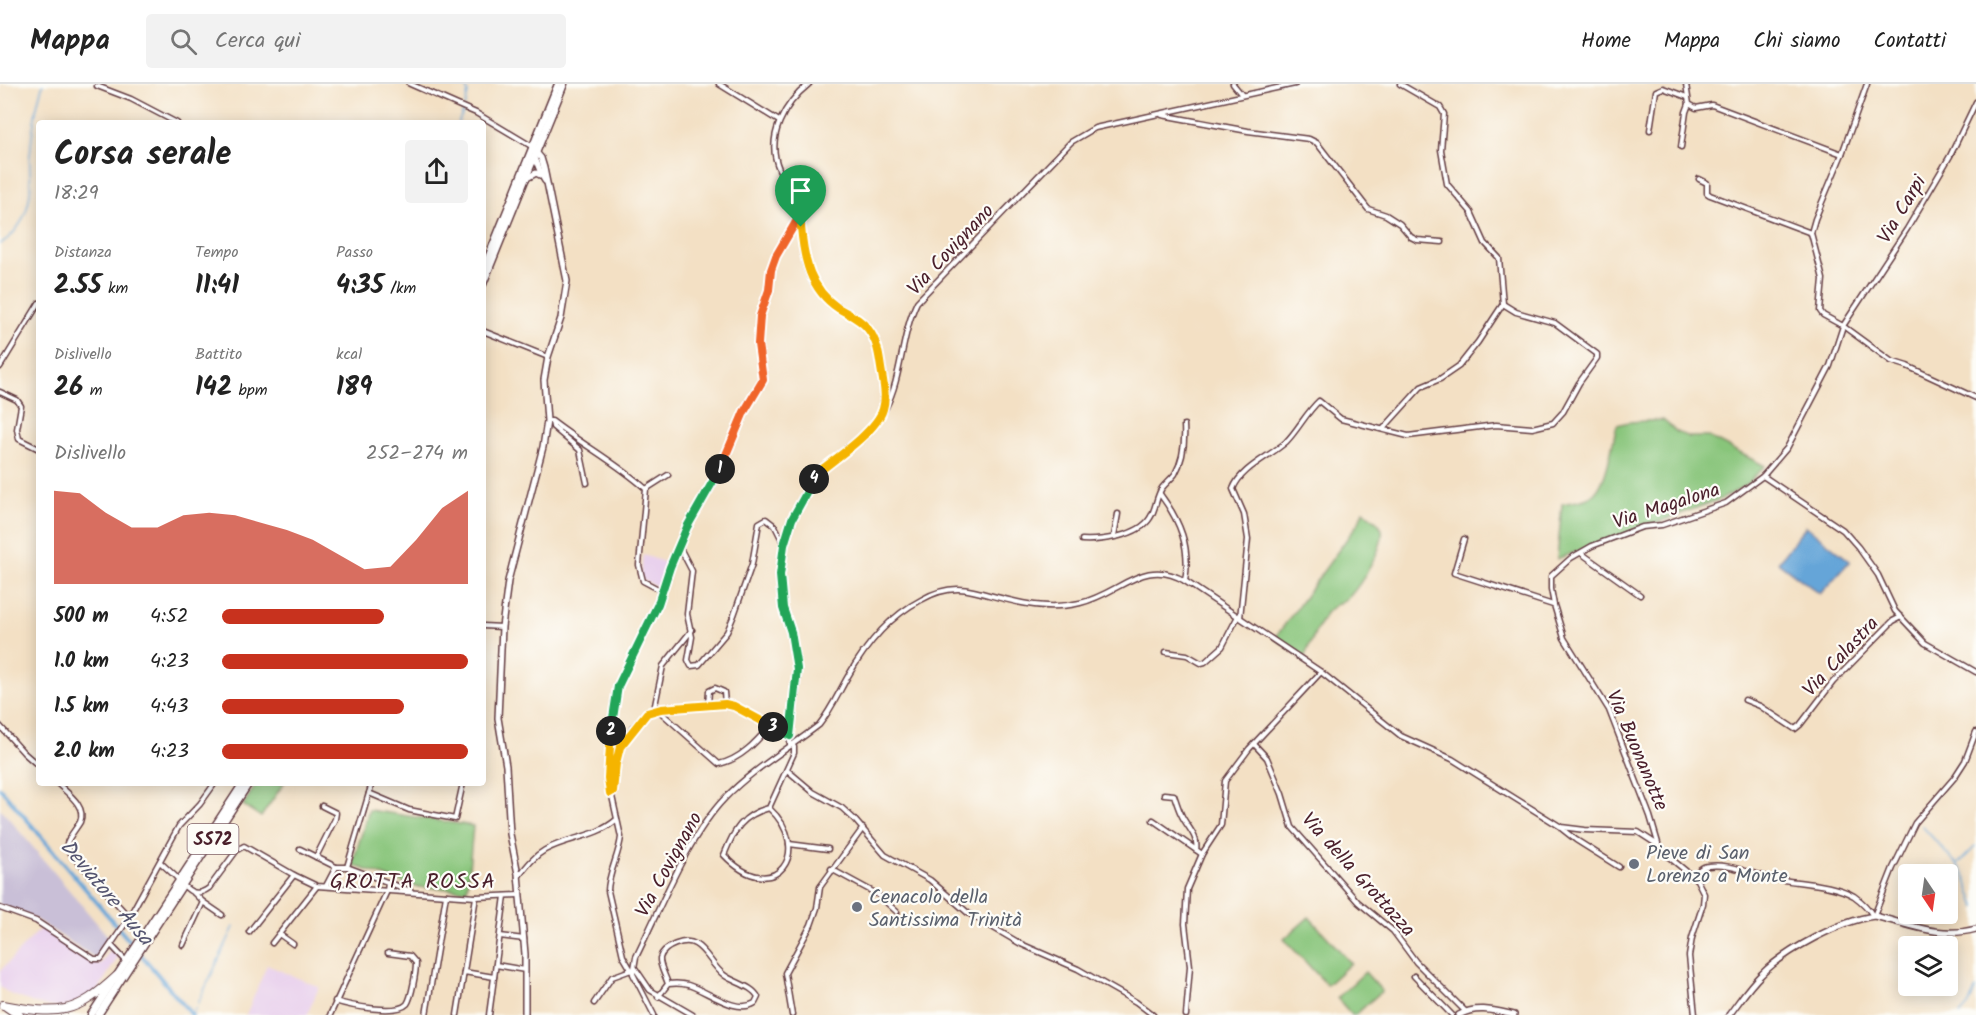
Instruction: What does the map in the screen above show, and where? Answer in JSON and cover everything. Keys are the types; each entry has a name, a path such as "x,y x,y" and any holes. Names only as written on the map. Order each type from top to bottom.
{"highway":[{"path":"1,1004 54,1014 71,1012 91,1001 117,976"},
{"path":"1,1004 19,1015"},
{"path":"1,1004 27,1015"}],"main road":[{"path":"486,277 525,180 558,84"},
{"path":"486,263 564,84"},
{"name":"SS72","path":"181,883 241,786"},
{"name":"SS72","path":"91,1015 247,786"},
{"name":"SS72","path":"98,1015 130,959"}],"street":[{"path":"410,84 476,113 534,150 542,158 567,281 561,318 548,357 544,380 549,421 540,464 508,581 502,627 498,717 506,766 510,834 518,877 524,939 525,1015"},
{"path":"719,84 779,121"},
{"path":"809,84 790,102 779,121 775,143 776,159 780,171 797,200 803,246 813,283 823,296 863,323 877,346 885,392 883,411"},
{"path":"1233,84 1242,95"},
{"name":"Via Covignano","path":"633,970 636,957 689,850 709,818 739,785 791,745 797,669 791,632 780,592 784,545 792,519 812,481 821,470 874,425 883,411 894,382 911,314 917,302 1071,142 1095,128 1295,84"},
{"path":"1383,429 1421,387 1440,379 1459,366 1503,304 1499,258 1485,243 1471,212 1447,184 1441,150 1444,114 1440,107 1400,84"},
{"path":"1681,147 1689,104 1686,84"},
{"path":"1867,84 1811,233 1823,279 1820,311 1891,361 1907,366 1976,398"},
{"path":"98,86 171,120"},
{"path":"1650,130 1656,91 1663,88 1688,98"},
{"name":"Via Carpi","path":"1843,326 1907,229 1950,156 1976,102"},
{"path":"1689,104 1696,108 1712,105 1842,154"},
{"path":"1158,114 1248,131 1309,139 1317,143 1368,209 1386,215 1417,240 1442,242"},
{"path":"534,150 536,162 548,185"},
{"path":"525,180 531,174 536,173 542,176"},
{"path":"1699,179 1707,183 1707,193 1710,195 1811,233"},
{"path":"693,1015 658,997 623,956 608,891 608,881 621,837 608,778 614,703 618,686 651,619 679,546 698,507 718,476 744,412 763,380 758,344 760,316 769,290 771,270 776,256 800,215"},
{"path":"1166,652 1187,655 1201,663 1222,647 1239,617 1248,539 1244,514 1233,489 1237,479 1287,440 1308,411 1319,401 1341,419 1408,436 1496,425 1533,428 1552,423 1563,412 1597,354 1555,323 1516,312 1503,304"},
{"path":"0,367 36,308"},
{"name":"Via Magalona","path":"1551,576 1571,558 1592,546 1642,527 1662,525 1726,502 1763,476 1787,447 1803,419 1830,366 1843,326"},
{"path":"486,332 548,357"},
{"path":"0,392 17,400 21,406 16,435 19,439 36,448"},
{"path":"549,421 580,450 587,483"},
{"path":"549,421 606,458 646,489"},
{"path":"1082,540 1114,536 1144,526 1150,518 1161,490 1175,473 1183,450 1184,425"},
{"path":"646,489 668,475"},
{"name":"Via Calastra","path":"1763,476 1843,530 1878,575 1895,611 1925,644 1976,672"},
{"path":"646,489 639,565 640,577 646,584 662,591"},
{"path":"1160,494 1178,520 1185,540 1187,569 1185,581"},
{"path":"1114,536 1118,514"},
{"path":"679,546 692,571 687,614 692,630 688,660 691,666 695,666 727,632 752,564 759,524 766,519 772,522 784,545"},
{"path":"1464,539 1454,573 1554,605"},
{"path":"1581,553 1640,595"},
{"path":"769,808 782,823 789,844 787,861 778,873 770,877 761,877 741,870 724,855 742,821 749,815 769,808 794,753 794,747 791,745 812,731 825,717 860,657 890,621 909,606 935,593 950,589 963,589 1022,604 1050,607 1089,601 1153,572 1169,573 1185,581 1321,672 1401,736 1452,759 1619,867"},
{"name":"Via Buonanotte","path":"1551,576 1551,589 1559,624 1569,648 1609,710 1650,816 1658,845"},
{"name":"Via Calastra","path":"1745,700 1760,706 1795,729 1833,682 1893,621 1901,618"},
{"path":"486,626 502,627"},
{"path":"656,710 663,666 692,630"},
{"path":"1186,1015 1191,966 1185,902 1187,889 1202,854 1221,825 1225,781 1254,744 1321,672"},
{"path":"708,705 709,691 715,688 724,692 725,704"},
{"path":"610,793 613,791 620,747 640,719 656,710 725,704 734,706 790,736"},
{"path":"656,710 719,764 739,755 753,745 770,726"},
{"path":"0,726 36,763"},
{"path":"1874,916 1893,868 1915,823 1954,778 1965,761 1976,732"},
{"name":"Via della Grottazza","path":"1254,744 1267,758 1292,827 1358,902 1393,931 1416,962 1465,1011"},
{"path":"787,770 813,792 842,808 863,828 885,855 930,880 968,913 1021,944 1078,969 1136,1002 1153,1015"},
{"path":"60,786 78,803 82,812 80,822 67,843 69,851 128,919"},
{"path":"0,908 36,921 96,960 103,957 128,919 179,826 200,804 213,786"},
{"path":"347,867 371,786"},
{"path":"369,793 409,810 455,819 462,786"},
{"path":"1164,794 1174,795 1180,812 1195,838 1196,850"},
{"path":"316,857 336,813 322,806"},
{"path":"518,877 532,859 545,850 590,836 616,820"},
{"path":"1154,820 1202,854"},
{"path":"1560,827 1584,830 1629,830 1645,834 1670,858 1694,876 1702,886 1703,904 1689,956 1695,1015"},
{"path":"792,1015 785,974 811,925 817,908 820,887 863,828"},
{"path":"789,844 828,849"},
{"path":"194,893 204,892 237,850 244,846 294,876 317,886 476,897 519,895"},
{"path":"300,849 336,867 347,867 415,892"},
{"path":"160,862 203,902 222,915"},
{"path":"1694,876 1707,866 1724,866 1769,878 1812,884 1854,896 1874,916"},
{"path":"325,886 336,867"},
{"path":"831,869 877,894 897,912"},
{"path":"249,932 294,876"},
{"path":"330,1015 387,891 388,883"},
{"path":"272,943 317,886"},
{"path":"426,1015 446,895"},
{"path":"489,1015 505,896"},
{"path":"457,1015 476,897"},
{"path":"183,945 203,902"},
{"path":"1729,1015 1759,976 1771,965 1830,931 1866,918 1874,916 1936,933 1960,933 1976,929"},
{"path":"279,934 293,944"},
{"path":"500,936 524,939"},
{"path":"658,997 669,984 680,983 690,985 719,1000 744,1007 755,1003 758,997 754,991 722,973 695,943 686,941 667,949 661,955 660,960 669,984"},
{"path":"112,943 130,959"},
{"path":"335,1001 372,1011 396,1011 408,1004 416,966 415,960 410,956 388,953"},
{"path":"496,965 525,970"},
{"path":"594,1003 612,977 633,970"},
{"path":"633,970 654,1015"},
{"path":"464,972 494,977"},
{"path":"1414,976 1452,1015"},
{"path":"1459,1015 1465,1011 1484,1009 1514,1015"}],"shaded area":[{"path":"643,555 670,564 661,589 643,580 641,575"},
{"path":"0,808 111,940 99,957 94,957 33,918 0,905"},
{"path":"42,927 100,965 111,949 118,957 98,990 84,1000 66,1007 52,1007 10,994 0,987 0,971"},
{"path":"267,965 319,987 307,1015 246,1015"}],"green space":[{"path":"1663,420 1677,432 1689,437 1709,437 1765,466 1746,485 1724,498 1557,559 1562,504 1590,497 1596,492 1605,475 1617,425"},
{"path":"1363,511 1377,521 1382,530 1376,555 1350,596 1327,612 1304,658 1275,638 1359,522"},
{"path":"255,786 282,786 261,817 243,805"},
{"path":"369,810 473,826 467,890 416,887 352,865"},
{"path":"1309,917 1351,963 1327,985 1284,939"},
{"path":"1365,972 1382,991 1355,1015 1352,1015 1337,998"}],"water":[{"path":"1806,526 1850,561 1820,594 1778,562"}],"waterway":[{"path":"0,244 17,229 27,210 31,189 30,162 33,129 43,84"},
{"path":"465,84 468,93 465,106"},
{"path":"459,120 464,110"},
{"path":"1918,815 1952,777 1976,726"},
{"name":"Deviatore Ausa","path":"0,788 192,1015"},
{"path":"1922,826 1962,870 1976,907"},
{"path":"1958,864 1976,846"},
{"path":"198,1003 234,927"},
{"path":"1960,1015 1968,1006 1976,988"},
{"name":"Deviatore Ausa","path":"191,1014 196,1008"}],"place":[{"name":"Pieve di San Lorenzo a Monte","path":"1634,864"},
{"name":"Cenacolo della Santissima Trinità","path":"857,907"}],"district":[{"name":"GROTTA ROSSA","path":"413,880"}],"route":[{"path":"800,215 801,227 803,246 813,283 823,296 863,323 869,330 877,346 885,392 883,411 874,425 821,470 812,481 792,519 784,545 780,592 791,632 797,669 790,736 734,706 725,704 654,710 640,719 620,747 613,791 610,793 608,763 618,686 658,604 670,567 687,527 718,476 744,412 763,380 758,334 760,316 769,290 771,270 776,256 800,215"}]}
